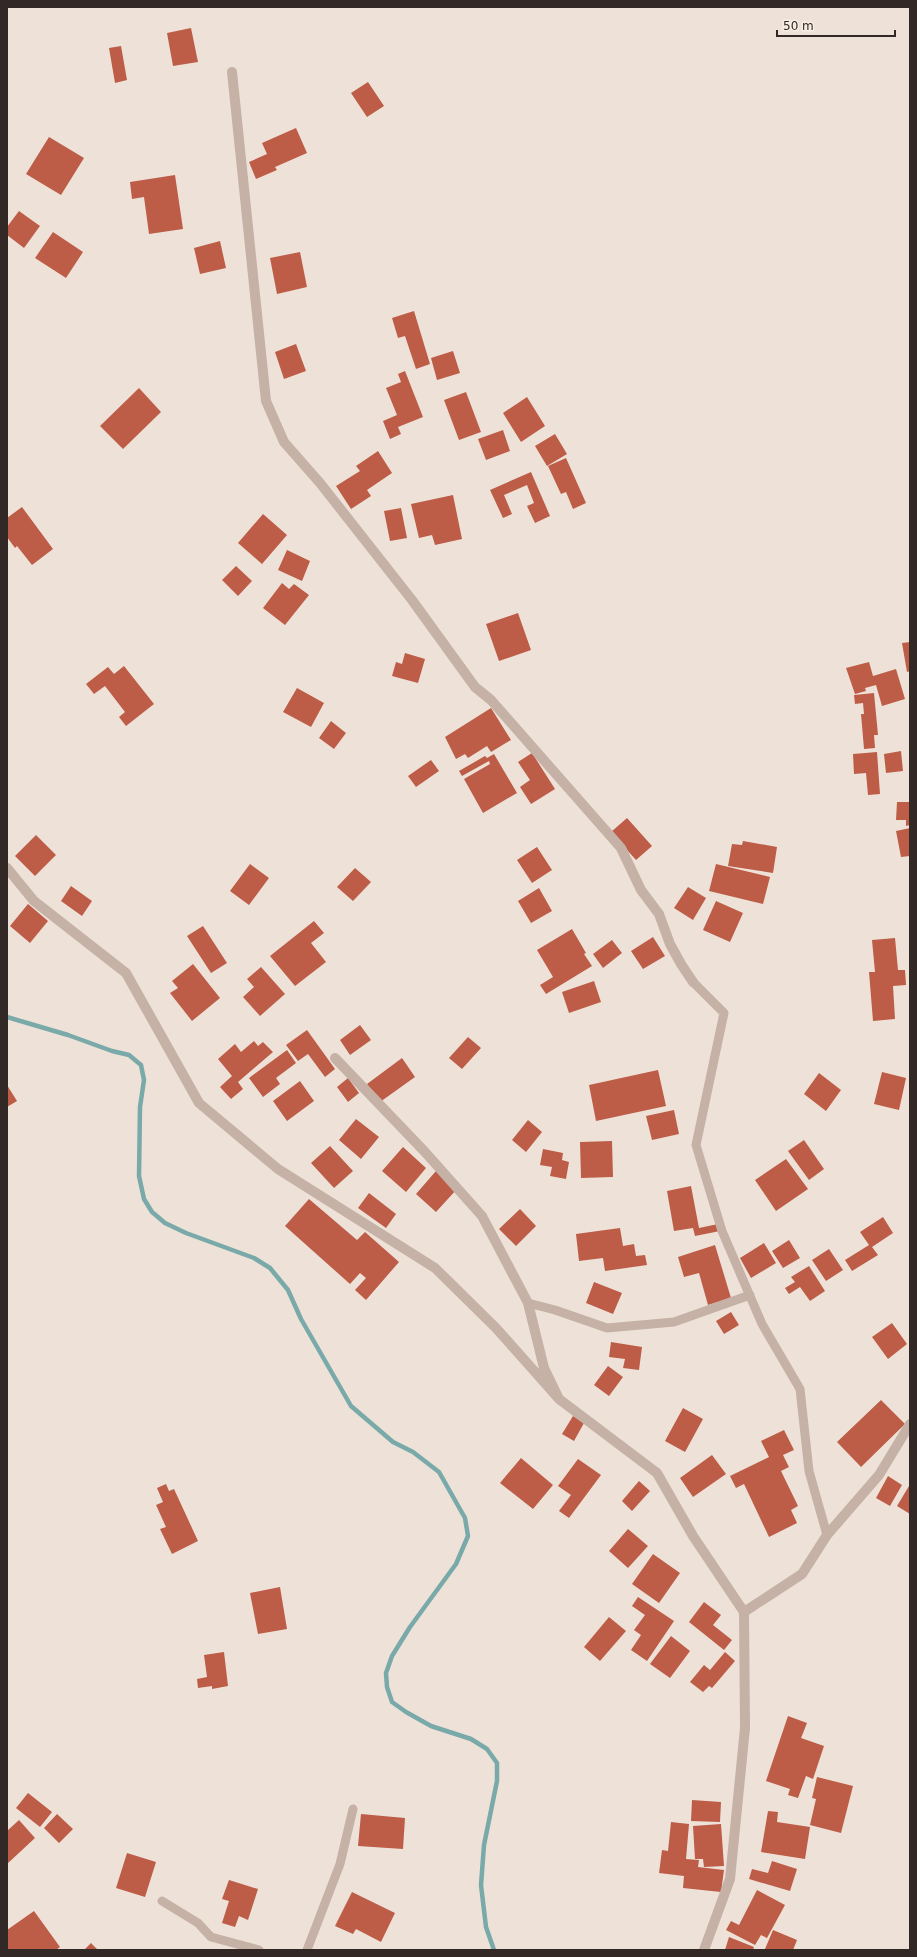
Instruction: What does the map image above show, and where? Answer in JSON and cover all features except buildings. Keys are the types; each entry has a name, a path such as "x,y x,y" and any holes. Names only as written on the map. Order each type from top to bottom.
{"street":[{"path":"232,72 266,401 284,442 320,484 412,600 475,687 491,700 621,848 641,890 659,914 670,944 693,982"},
{"path":"7,868 34,901 126,973 199,1103 278,1169 435,1268 496,1328 559,1399 657,1473 693,1536 744,1612 745,1728 730,1879 704,1950"},
{"path":"335,1058 425,1152 482,1216 528,1304 544,1368 559,1399"},
{"path":"744,1612 802,1574 827,1535 879,1474 910,1424"}],"lane":[{"path":"693,982 724,1013 696,1145 722,1231 762,1324 800,1389 809,1471 827,1535"},
{"path":"528,1304 555,1310 607,1328 674,1322 750,1295"},
{"path":"307,1950 340,1864 353,1809"},
{"path":"162,1901 198,1923 211,1937 259,1950"}],"waterway":[{"path":"7,1017 68,1035 112,1051 129,1055 141,1065 144,1080 140,1107 139,1176 144,1199 152,1212 165,1223 186,1233 254,1258 270,1268 288,1290 301,1319 351,1406 393,1442 413,1452 439,1472 465,1518 468,1536 456,1564 410,1627 392,1656 386,1673 387,1687 392,1702 431,1726 471,1739 487,1749 497,1763 497,1781 484,1845 481,1885 486,1927 494,1950"}]}
